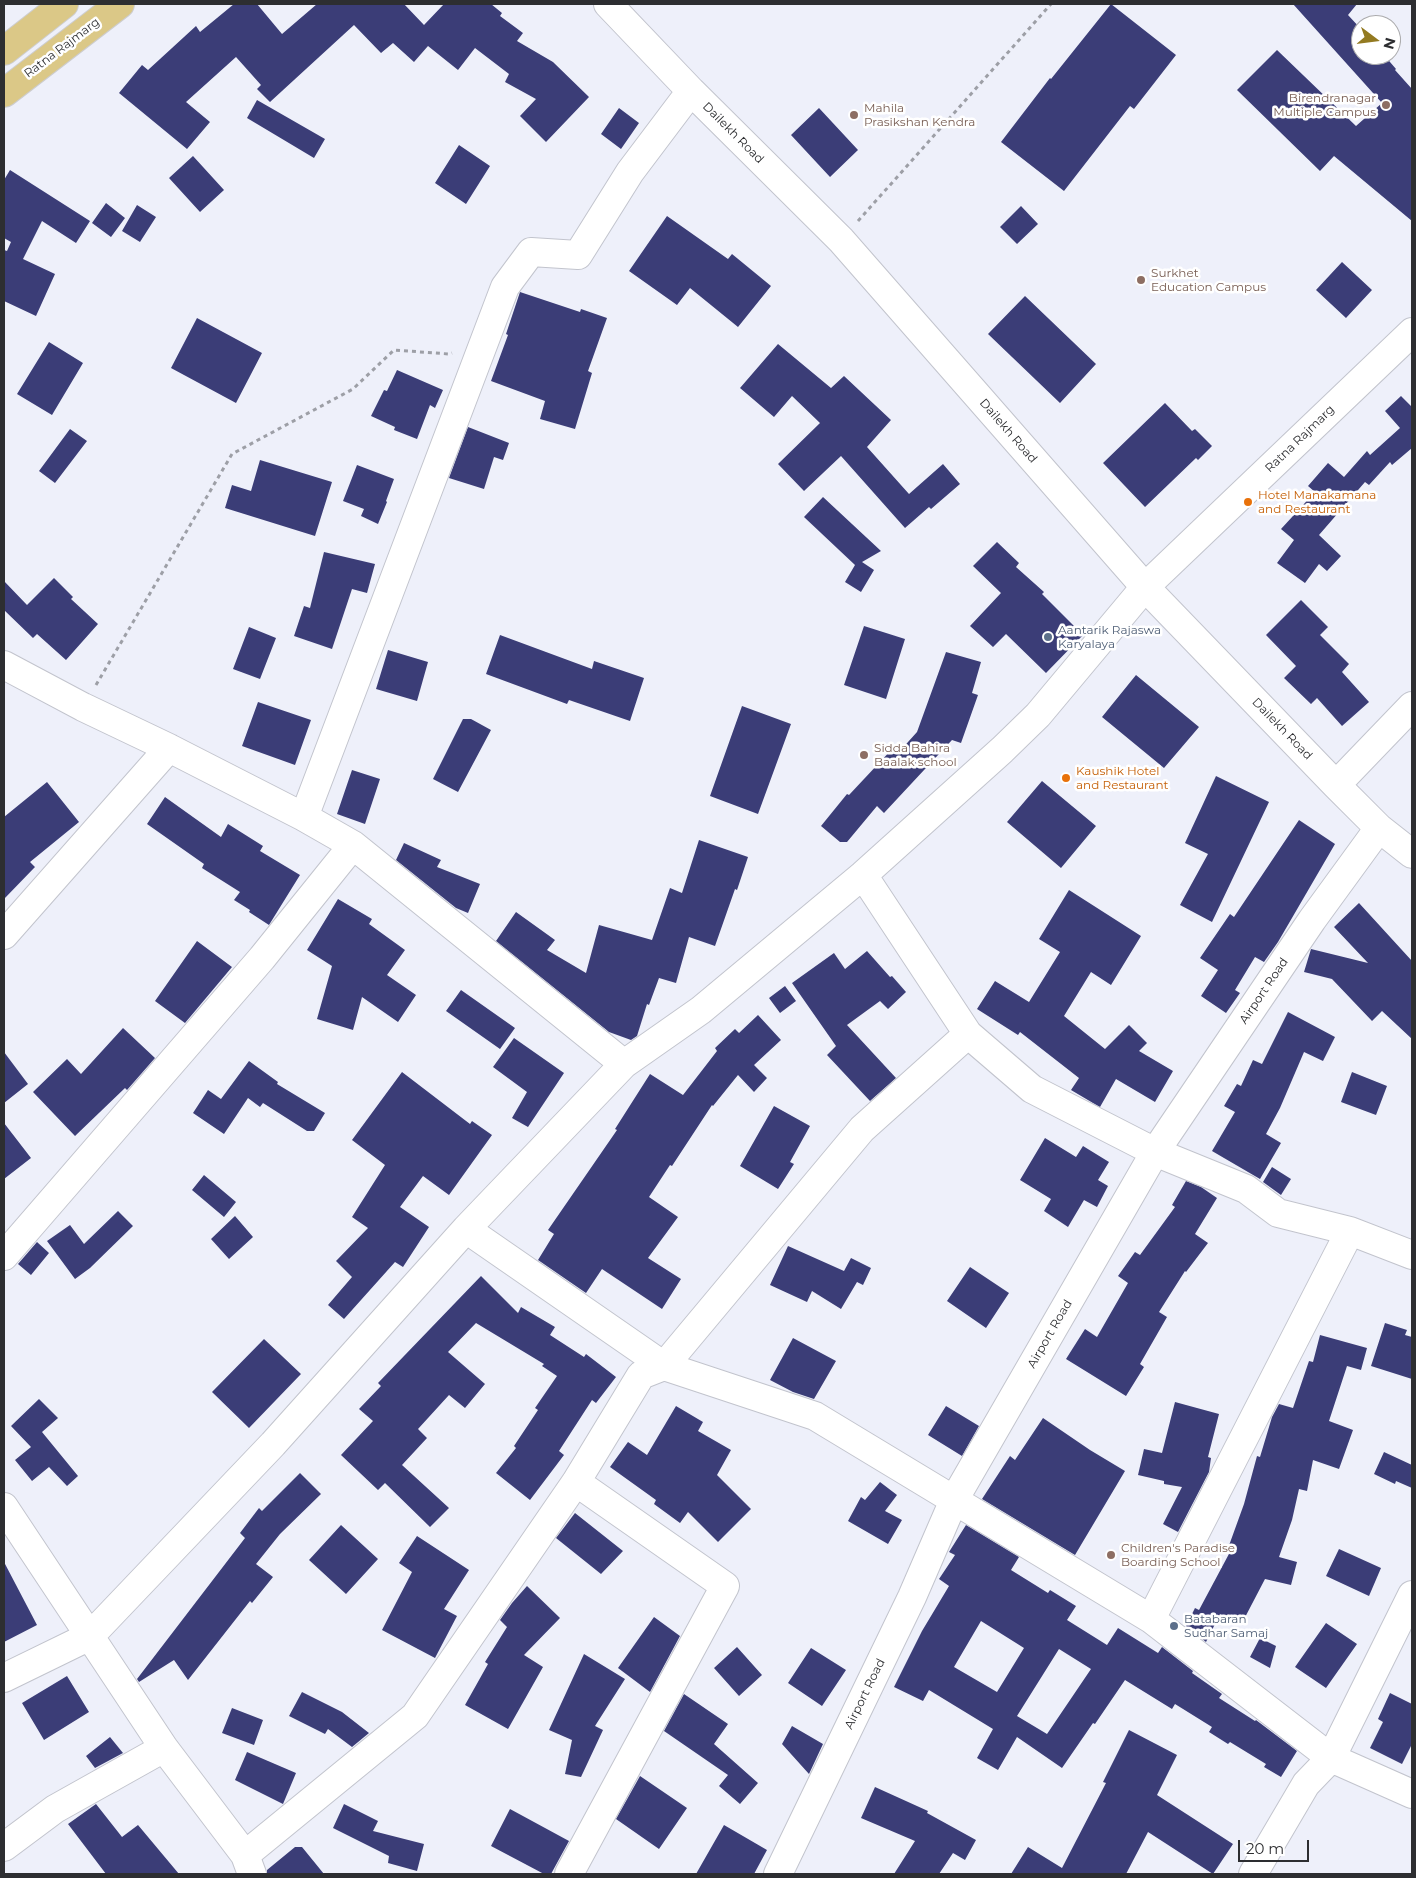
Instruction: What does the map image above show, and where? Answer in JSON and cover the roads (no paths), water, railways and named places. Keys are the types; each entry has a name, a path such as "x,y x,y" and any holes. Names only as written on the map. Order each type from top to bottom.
{"main road":[{"path":"4,51 64,4"},
{"name":"Ratna Rajmarg","path":"4,93 120,4"}],"street":[{"name":"Dailekh Road","path":"608,4 691,91 841,240 1145,587 1336,785 1380,828 1412,854"},
{"path":"304,817 505,287 531,252 578,255 630,172 691,91"},
{"name":"Ratna Rajmarg","path":"90,1636 274,1444 466,1229 624,1064 701,1010 863,875 1002,750 1038,715 1145,587 1412,332"},
{"path":"4,665 304,817 354,845 624,1064"},
{"path":"1336,785 1412,706"},
{"path":"4,935 169,748"},
{"name":"Airport Road","path":"788,1869 954,1500 1155,1152 1312,920 1380,828"},
{"path":"4,1256 256,966 354,845"},
{"path":"863,875 968,1034 1032,1089 1155,1152 1246,1189 1278,1213 1350,1231 1412,1255"},
{"path":"4,1507 164,1748 249,1865 416,1716 576,1482 641,1376 664,1366 862,1128 968,1034"},
{"path":"466,1229 664,1366 815,1416 1151,1618 1331,1758 1412,1794"},
{"path":"1151,1618 1350,1231"},
{"path":"568,1874 725,1586 576,1482"},
{"path":"1253,1874 1306,1784 1331,1758 1412,1595"},
{"path":"4,1678 90,1636"},
{"path":"4,1847 55,1809 164,1748"}],"place":[{"name":"Birendranagar Multiple Campus","path":"1386,105"},
{"name":"Mahila Prasikshan Kendra","path":"854,115"},
{"name":"Surkhet Education Campus","path":"1141,280"},
{"name":"Hotel Manakamana and Restaurant","path":"1248,502"},
{"name":"Aantarik Rajaswa Karyalaya","path":"1048,637"},
{"name":"Sidda Bahira Baalak school","path":"864,755"},
{"name":"Kaushik Hotel and Restaurant","path":"1066,778"},
{"name":"Children's Paradise Boarding School","path":"1111,1555"},
{"name":"Batabaran Sudhar Samaj","path":"1174,1626"}]}
